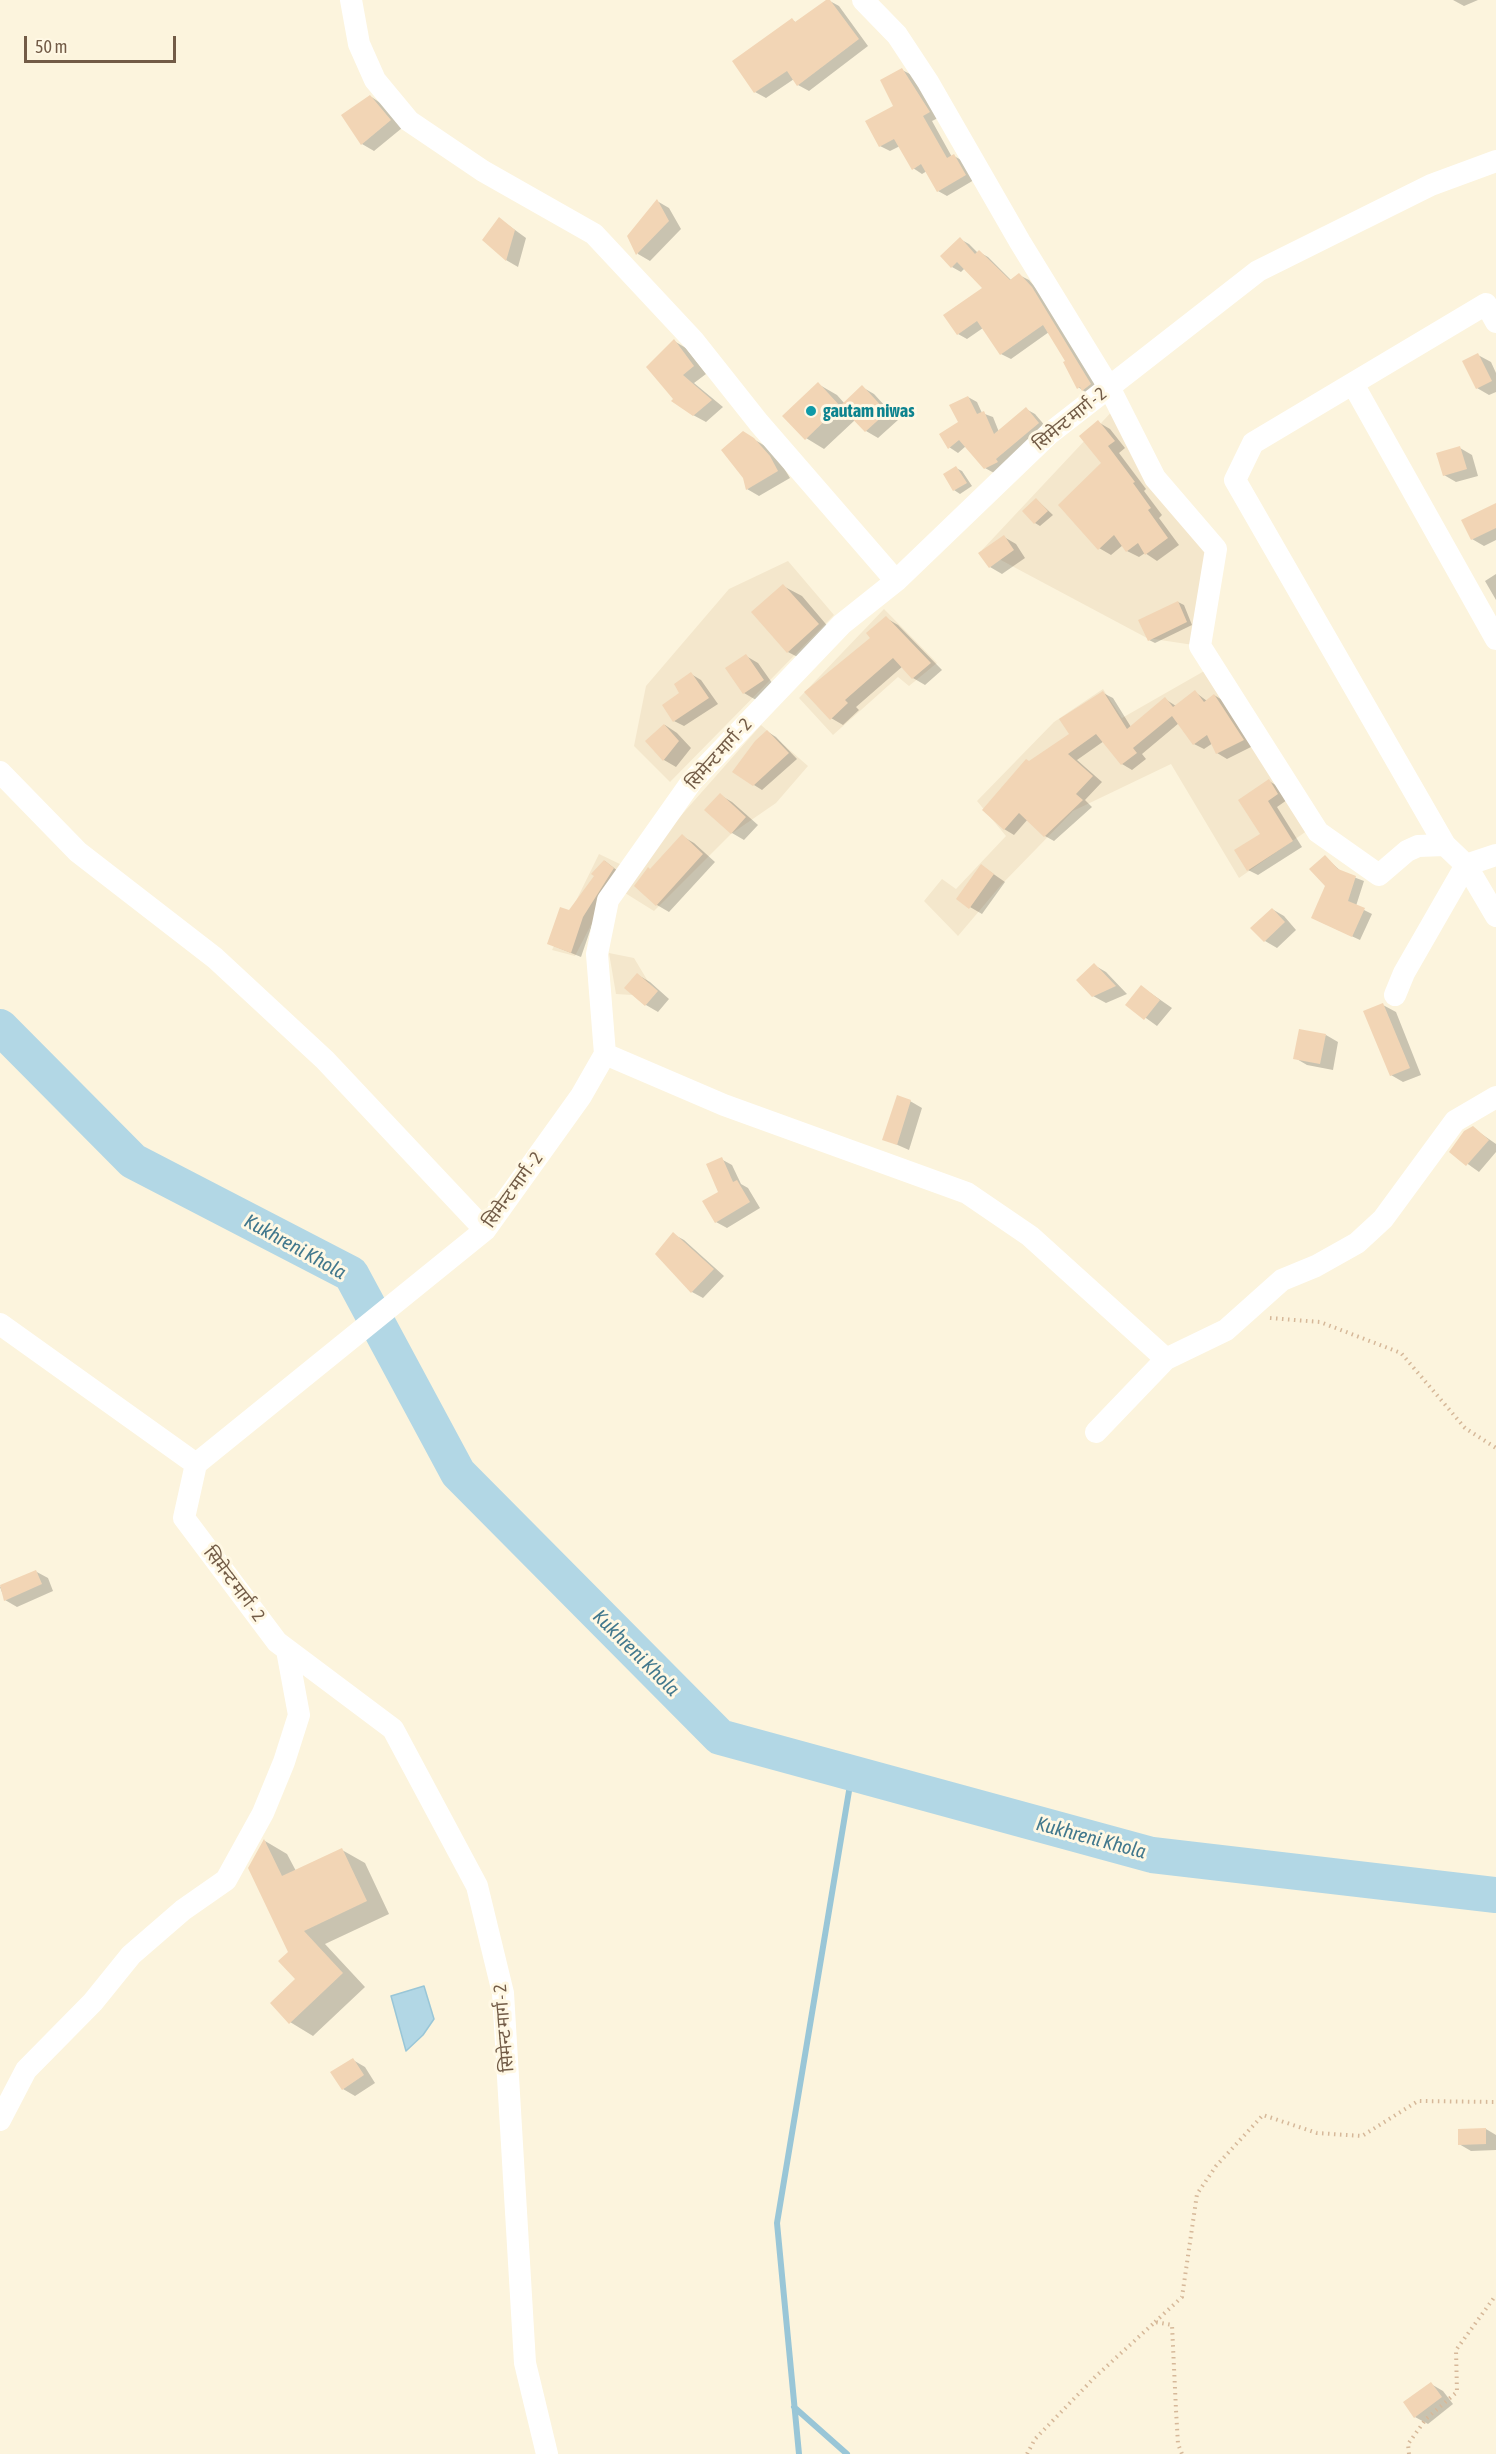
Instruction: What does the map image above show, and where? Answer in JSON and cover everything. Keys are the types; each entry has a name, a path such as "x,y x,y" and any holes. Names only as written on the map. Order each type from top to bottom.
{"street":[{"path":"351,0 359,44 375,80 409,121 483,171 594,234 694,341 759,423 896,581"},
{"path":"863,0 897,35 928,82 1020,242 1109,387 1155,478 1216,549 1200,646 1318,832 1379,875 1407,851 1418,846 1445,844"},
{"name":"सिमेन्ट मार्ग - 2","path":"547,2454 525,2363 503,1993 477,1886 393,1729 277,1642 184,1518 196,1464 485,1230 581,1096 606,1054 597,954 608,900 692,781 842,624 896,581 1049,434 1258,271 1431,185 1496,161"},
{"path":"1493,308 1353,384 1253,443 1235,480 1445,844 1466,865 1496,916"},
{"path":"1353,384 1496,639"},
{"path":"0,772 78,852 215,958 325,1060 485,1230"},
{"path":"1395,995 1404,973 1466,865 1496,855"},
{"path":"606,1054 724,1105 968,1193 1030,1236 1166,1359"},
{"path":"1096,1432 1166,1359 1226,1330 1282,1280 1316,1266 1357,1243 1383,1219 1455,1121 1496,1097"},
{"path":"0,1324 196,1464"},
{"path":"0,2120 26,2070 93,2002 131,1955 183,1910 226,1880 263,1812 284,1762 299,1715 287,1650"}],"path":[{"path":"1246,1312 1277,1320 1320,1322 1401,1353 1465,1428 1496,1448"},
{"path":"1027,2454 1035,2439 1095,2377 1182,2297 1197,2194 1216,2166 1263,2115 1317,2133 1362,2136 1418,2101 1496,2102"},
{"path":"1409,2454 1408,2444 1426,2419 1457,2392 1456,2350 1496,2295"},
{"path":"1155,2322 1172,2325 1178,2444 1182,2454"}],"shaded area":[{"path":"1118,405 1216,549 1200,646 1147,638 982,550"},
{"path":"788,561 834,615 670,782 634,746 646,686 729,589"},
{"path":"884,609 937,663 909,686 898,677 833,735 799,698"},
{"path":"1213,666 1314,826 1239,878 1171,764 1073,811 1002,884 958,936 924,901 942,879 956,889 1006,836 977,801 1054,722 1103,689 1122,718"},
{"path":"761,725 808,766 776,803 731,834 654,911 617,888"},
{"path":"599,854 622,865 575,956 552,950"},
{"path":"609,953 634,958 649,983 648,996 616,994"}],"water":[{"path":"424,1986 434,2019 423,2035 406,2051 391,1996"}],"building":[{"path":"826,0 830,0 859,39 797,86 787,71 754,93 732,61 792,18 795,22"},
{"path":"902,68 930,112 923,116 947,158 954,154 966,175 937,192 921,164 912,170 894,139 879,147 865,121 893,106 880,80"},
{"path":"370,95 391,120 361,145 341,115"},
{"path":"657,199 669,221 636,255 627,236"},
{"path":"499,217 515,230 506,261 482,240"},
{"path":"960,237 975,254 979,250 1010,280 1019,273 1032,287 1091,384 1082,391 1080,387 1077,389 1063,362 1065,361 1043,325 1000,355 977,321 957,335 943,315 982,288 957,262 951,268 940,256"},
{"path":"674,339 694,366 683,375 712,400 693,416 671,401 673,399 646,367"},
{"path":"1478,353 1492,381 1476,389 1462,361"},
{"name":"gautam niwas","path":"818,382 840,406 805,440 782,416"},
{"path":"862,385 887,412 865,432 840,406"},
{"path":"968,396 977,414 984,411 994,434 1026,407 1039,423 996,459 998,462 984,469 959,440 948,449 939,434 958,422 949,405"},
{"path":"1098,420 1115,441 1108,446 1135,482 1133,483 1151,508 1148,510 1168,538 1145,555 1138,543 1126,552 1114,535 1098,550 1058,505 1101,463 1079,436"},
{"path":"743,431 754,438 770,456 778,471 746,490 743,478 721,450"},
{"path":"1460,446 1467,469 1443,476 1436,453"},
{"path":"956,466 967,483 953,491 943,474"},
{"path":"1036,498 1048,511 1034,524 1022,511"},
{"path":"1496,503 1496,528 1471,540 1461,520"},
{"path":"1004,535 1014,550 989,568 978,553"},
{"path":"783,584 819,624 787,653 751,612"},
{"path":"1178,601 1187,622 1148,641 1138,620"},
{"path":"886,616 931,663 912,679 893,658 845,700 848,703 830,720 804,692 870,638 866,633"},
{"path":"746,654 764,680 743,694 725,668"},
{"path":"691,672 709,698 673,722 662,705 679,693 674,684"},
{"path":"1195,690 1204,702 1214,694 1244,740 1216,754 1207,735 1193,745 1172,716 1133,748 1137,753 1121,765 1096,734 1068,754 1093,776 1076,794 1083,800 1044,837 1019,813 1004,830 982,810 1026,759 1029,761 1069,734 1059,719 1103,691 1127,729 1165,697 1173,707"},
{"path":"664,724 679,741 663,761 645,741"},
{"path":"767,730 789,753 753,786 732,772 755,741"},
{"path":"1269,779 1278,794 1268,801 1293,841 1247,871 1234,850 1260,834 1238,800"},
{"path":"720,793 746,817 731,834 704,810"},
{"path":"682,834 703,854 656,906 634,886 648,867 650,869"},
{"path":"1325,855 1338,869 1356,876 1348,901 1365,908 1352,937 1311,918 1325,886 1309,869"},
{"path":"604,860 614,868 583,917 571,953 547,944 560,907 569,910 594,876 591,874"},
{"path":"981,864 994,874 969,909 956,899"},
{"path":"1272,908 1285,922 1264,942 1250,928"},
{"path":"1094,963 1116,986 1092,997 1076,980"},
{"path":"637,973 658,991 645,1006 624,988"},
{"path":"1141,985 1160,1000 1144,1020 1125,1005"},
{"path":"1383,1003 1410,1068 1390,1076 1363,1011"},
{"path":"1299,1029 1326,1034 1320,1064 1293,1059"},
{"path":"897,1095 911,1100 897,1145 882,1140"},
{"path":"1473,1126 1489,1140 1466,1166 1449,1152 1464,1131"},
{"path":"722,1157 733,1182 737,1180 750,1202 715,1223 702,1201 718,1192 706,1164"},
{"path":"673,1232 714,1269 691,1293 655,1254"},
{"path":"36,1570 42,1584 4,1601 0,1585"},
{"path":"264,1839 282,1876 342,1848 367,1901 304,1931 343,1973 289,2024 270,2003 295,1979 278,1961 288,1952 248,1868"},
{"path":"353,2058 364,2075 342,2090 330,2072"},
{"path":"1486,2128 1486,2144 1458,2145 1458,2129"},
{"path":"1431,2382 1442,2397 1414,2418 1403,2402"}],"waterway":[{"name":"Kukhreni Khola","path":"0,1027 133,1161 351,1274 458,1473 720,1737 1152,1855 1496,1895"},
{"path":"799,2454 777,2223 852,1773"},
{"path":"794,2407 847,2454"}],"place":[{"name":"gautam niwas","path":"811,411"}]}
